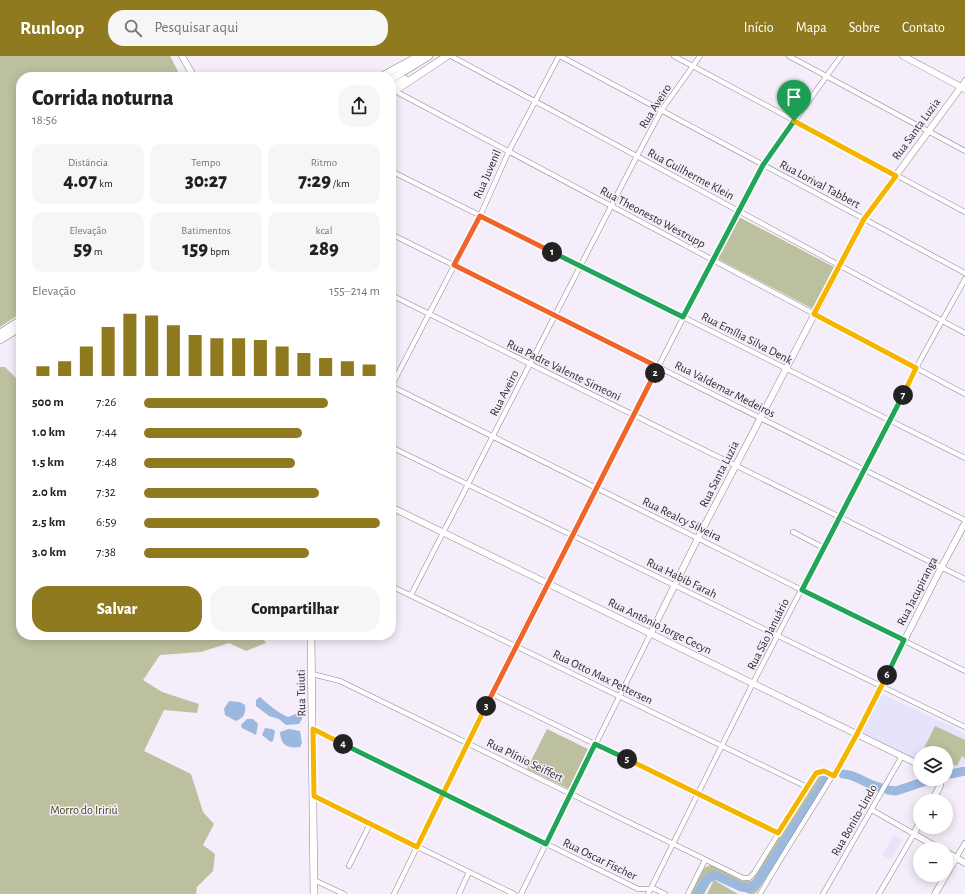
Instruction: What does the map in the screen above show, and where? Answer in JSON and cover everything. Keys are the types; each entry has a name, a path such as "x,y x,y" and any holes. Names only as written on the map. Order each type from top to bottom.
{"main road":[{"path":"389,72 419,56"},
{"path":"396,76 429,56"},
{"path":"396,87 443,56"},
{"path":"396,87 446,56"},
{"path":"0,333 16,323"},
{"path":"0,340 16,329"},
{"name":"Rua Tuiuti","path":"311,640 314,894"}],"street":[{"path":"182,56 191,72"},
{"name":"Rua Guilherme Klein","path":"451,56 965,333"},
{"name":"Rua Juvenil","path":"396,377 480,216 509,151 560,56"},
{"name":"Rua Lorival Tabbert","path":"560,56 965,274"},
{"path":"674,56 965,212"},
{"name":"Rua Aveiro","path":"411,595 636,156 661,111 700,56"},
{"path":"789,56 965,151"},
{"path":"394,894 515,646 738,211 763,165 841,56"},
{"path":"903,56 963,88"},
{"name":"Rua Santa Luzia","path":"521,894 698,538 864,219 928,131 963,88 965,80"},
{"name":"Rua Theonesto Westrupp","path":"396,92 965,394"},
{"name":"Rua Emília Silva Denk","path":"396,174 965,458"},
{"name":"Rua Valdemar Medeiros","path":"396,236 965,520"},
{"name":"Rua São Januário","path":"650,892 753,683 916,368 965,279"},
{"name":"Rua Padre Valente Simeoni","path":"396,298 965,580"},
{"name":"Rua Realcy Silveira","path":"396,388 965,671"},
{"name":"Rua Habib Farah","path":"396,448 965,727"},
{"name":"Rua Antônio Jorge Cecyn","path":"396,509 913,762"},
{"name":"Rua Jacupiranga","path":"760,894 775,867 834,776 965,523"},
{"path":"793,532 824,548"},
{"name":"Rua Otto Max Pettersen","path":"396,588 807,787"},
{"name":"Rua Plínio Seiffert","path":"312,674 340,681 743,878 750,878 754,873 778,833"},
{"path":"492,694 778,833 818,771 824,771 834,776"},
{"name":"Rua Oscar Fischer","path":"313,729 638,889 650,892 660,891 665,894"},
{"name":"Rua Bonito-Lindo","path":"823,894 902,756"},
{"path":"314,796 514,894"},
{"path":"872,810 913,833"},
{"path":"349,866 370,824"},
{"path":"879,894 914,834 928,842"},
{"path":"935,894 965,842"},
{"path":"953,856 965,863"},
{"path":"688,894 706,860"},
{"path":"459,894 469,872"},
{"path":"314,880 344,894"}],"shaded area":[{"path":"885,695 965,733 965,764 953,768 953,746 913,746 913,758 864,734 863,731 881,696"},
{"path":"894,835 902,840 891,860 882,855"}],"green space":[{"path":"0,56 170,56 178,72 16,72 16,316 0,327"},
{"path":"739,217 834,267 813,309 718,259"},
{"name":"Morro do Iririú","path":"0,367 5,367 16,378 16,640 264,640 266,643 246,651 229,643 201,652 160,655 143,680 162,692 199,704 197,713 164,710 144,751 191,774 203,812 214,824 203,845 215,854 213,871 197,887 196,894 0,894"},
{"path":"935,726 965,740 965,758 962,756 957,766 953,764 953,746 925,746"},
{"path":"547,729 588,749 569,789 527,769"},
{"path":"822,772 828,775 828,777 757,892 754,894 749,894 715,877 704,894 691,894 703,870 708,866 715,866 742,881 751,881 818,774"},
{"path":"714,880 738,894 707,894"}],"water":[{"path":"260,697 277,711 288,717 298,713 302,715 302,719 299,724 286,725 279,719 269,716 256,706 256,700"},
{"path":"229,701 240,702 245,705 244,715 236,721 225,715 224,709"},
{"path":"247,719 253,719 258,724 256,735 242,728 241,725"},
{"path":"265,728 275,731 273,741 271,742 262,735"},
{"path":"289,729 300,731 302,743 300,747 288,747 283,743 280,732"}],"waterway":[{"path":"953,774 965,771"},
{"path":"843,774 853,776 879,787"},
{"path":"698,894 706,880 715,875 741,887 750,888 758,882 826,779"},
{"path":"888,790 896,791 913,785"}],"route":[{"path":"794,121 763,165 683,317 480,216 454,265 658,367 515,646 443,793 417,847 314,796 313,729 356,751 400,772 443,793 495,818 546,844 595,744 778,833 814,775 818,771 824,771 834,776 857,734 904,640 802,590 916,368 814,314 864,219 896,176 794,121"}]}
